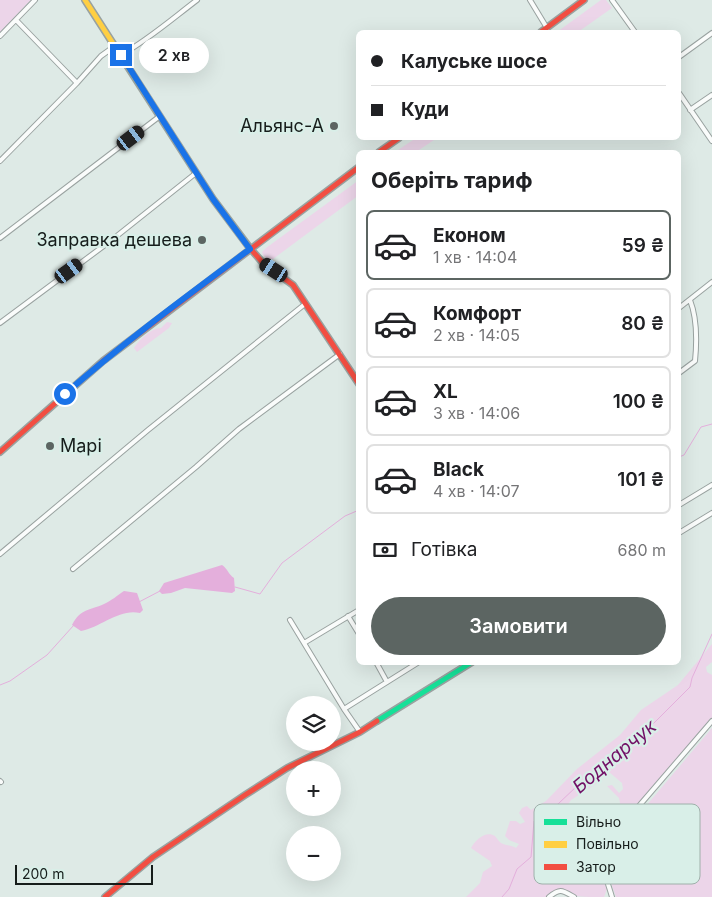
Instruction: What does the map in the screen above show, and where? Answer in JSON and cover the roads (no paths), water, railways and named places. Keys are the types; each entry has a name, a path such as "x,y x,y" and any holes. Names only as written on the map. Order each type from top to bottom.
{"street":[{"path":"0,36 35,0"},
{"path":"85,0 213,199 250,249 263,263 294,285 304,304 356,379"},
{"path":"121,55 140,44 197,0"},
{"path":"530,0 547,28"},
{"path":"544,30 584,0"},
{"path":"612,0 634,30"},
{"path":"16,20 76,83"},
{"path":"681,56 712,33"},
{"path":"0,161 101,56 115,46"},
{"path":"690,110 712,94"},
{"path":"681,96 712,141"},
{"path":"0,238 160,116"},
{"path":"382,150 396,140"},
{"path":"0,452 102,361 356,169"},
{"path":"0,323 196,173"},
{"path":"681,307 712,282"},
{"path":"681,372 695,361 696,342 693,307 690,300"},
{"path":"0,554 148,430 304,304"},
{"path":"73,569 196,467 239,428 340,354"},
{"path":"681,504 712,485"},
{"path":"681,532 712,513"},
{"path":"304,643 356,612"},
{"path":"348,616 356,629"},
{"path":"290,620 344,710 360,732"},
{"path":"378,665 387,682"},
{"path":"344,710 414,665"},
{"path":"105,897 153,857 287,768 360,732 467,665"},
{"path":"641,804 712,721"},
{"path":"549,897 559,890 574,897"},
{"path":"607,897 611,895"}],"waterway":[{"path":"681,456 684,455 701,427 712,424"},
{"path":"235,587 260,594 282,563 345,516 356,511"},
{"path":"139,602 160,591"},
{"path":"0,685 10,681 47,655 74,625"},
{"name":"Боднарчук","path":"558,804 596,768 648,729 690,687 692,678 712,634"},
{"name":"Боднарчук","path":"502,897 509,889 517,869 531,857 534,821"}],"place":[{"name":"Альянс-А","path":"334,126"},
{"name":"Заправка дешева","path":"202,240"},
{"name":"Марі","path":"50,446"}]}
